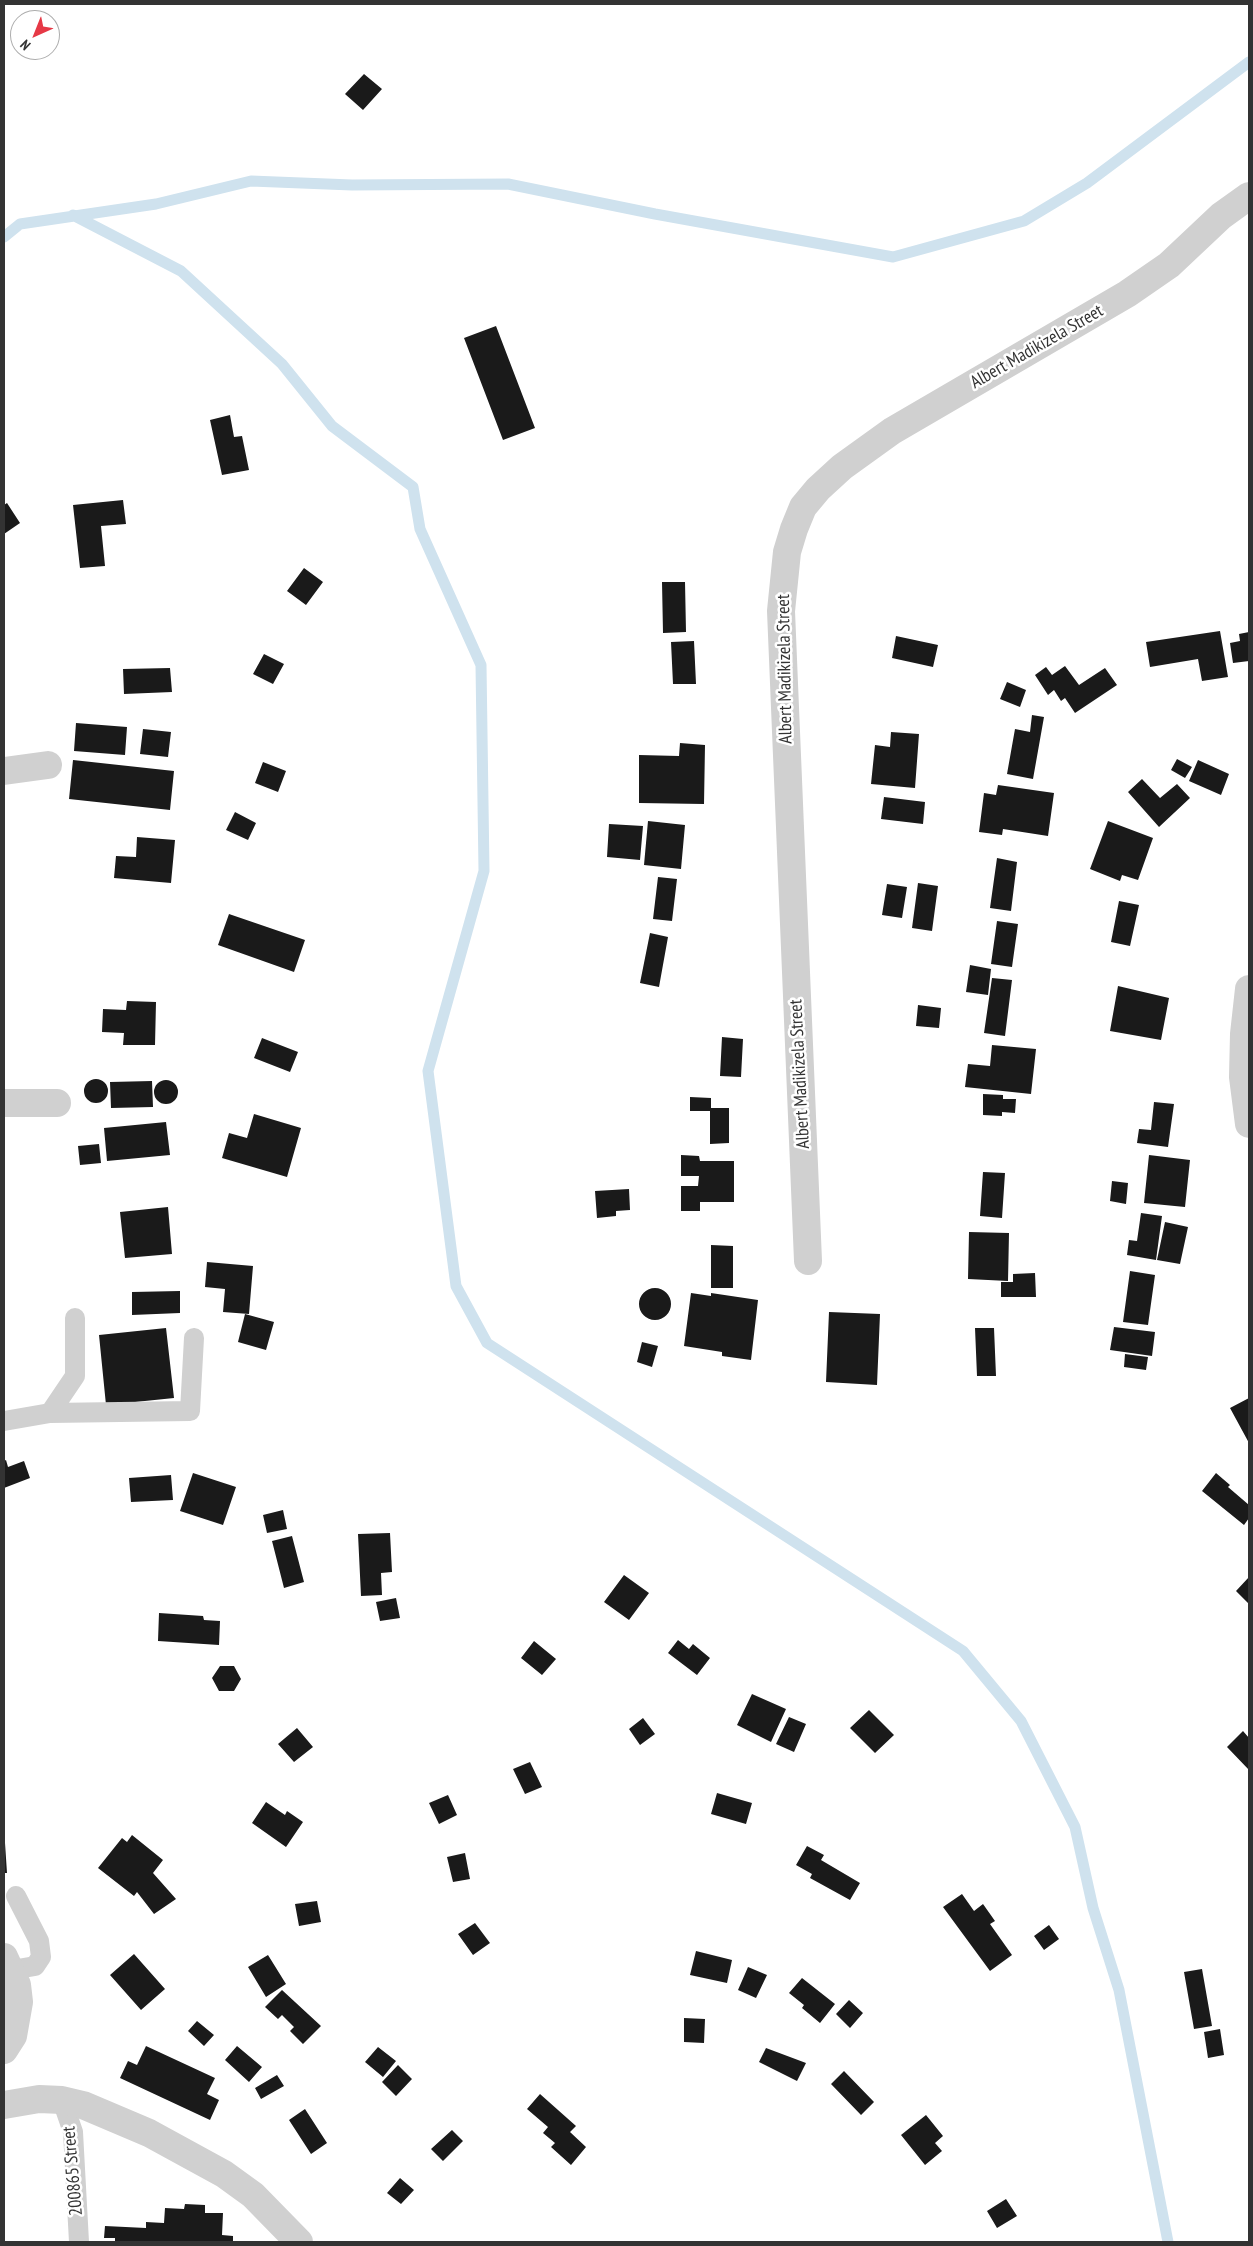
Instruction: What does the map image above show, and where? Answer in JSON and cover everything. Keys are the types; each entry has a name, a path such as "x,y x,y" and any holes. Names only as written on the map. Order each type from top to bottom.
{"street":[{"name":"Albert Madikizela Street","path":"808,1261 781,610 786,552 803,507 818,489 842,467 892,431 1126,294 1169,264 1209,226 1249,196"},
{"path":"4,771 48,765"},
{"path":"1249,989 1244,1034 1244,1077 1249,1124"},
{"path":"4,1103 57,1103"},
{"path":"4,2050 13,2036 18,2020 19,2002 17,1985 8,1964"},
{"path":"4,2104 39,2099 62,2100 83,2105 149,2133 224,2174 252,2195 299,2242"}],"lane":[{"path":"50,1413 75,1376 75,1318"},
{"path":"4,1421 50,1413 190,1411 194,1338"},
{"path":"8,1964 35,1966 42,1957 39,1941 16,1896"},
{"name":"200865 Street","path":"62,2100 73,2132 79,2242"}],"building":[{"path":"364,74 382,89 363,110 345,94"},
{"path":"496,326 535,428 503,440 464,338"},
{"path":"230,415 234,437 242,436 249,470 222,475 210,420"},
{"path":"123,500 126,524 101,526 105,566 80,568 73,505"},
{"path":"7,503 20,523 4,534 4,505"},
{"path":"304,568 323,582 306,605 287,591"},
{"path":"662,582 685,582 686,632 663,633"},
{"path":"1220,631 1228,677 1202,681 1198,659 1150,667 1146,642"},
{"path":"1249,632 1249,661 1233,663 1230,643 1240,641 1239,634"},
{"path":"896,636 938,645 933,667 892,658"},
{"path":"694,641 696,684 673,684 671,642"},
{"path":"264,654 284,664 273,684 253,674"},
{"path":"1065,666 1079,685 1105,668 1117,685 1075,713 1065,698 1061,701 1054,690 1048,695 1035,675 1046,667 1052,675"},
{"path":"170,668 172,692 124,694 123,669"},
{"path":"1007,682 1026,690 1020,707 1000,699"},
{"path":"1032,715 1044,717 1033,779 1007,774 1015,729 1030,732"},
{"path":"76,723 127,727 125,755 74,751"},
{"path":"143,729 171,732 168,757 140,754"},
{"path":"891,732 919,734 915,788 871,784 875,745 890,747"},
{"path":"680,743 705,745 704,804 639,803 639,755 679,756"},
{"path":"1177,759 1192,767 1185,778 1171,770"},
{"path":"73,760 174,771 170,810 69,799"},
{"path":"1198,760 1229,774 1221,795 1189,781"},
{"path":"263,762 286,771 278,792 255,783"},
{"path":"1142,779 1160,798 1177,784 1190,798 1159,827 1128,792"},
{"path":"998,785 1054,793 1048,836 1003,829 1002,835 979,832 984,793 996,795"},
{"path":"884,797 925,802 923,824 881,819"},
{"path":"235,812 256,823 248,840 226,830"},
{"path":"648,821 685,825 681,869 644,865"},
{"path":"1108,821 1153,838 1138,880 1122,875 1120,881 1090,869"},
{"path":"609,824 643,826 640,860 607,857"},
{"path":"137,837 175,840 171,883 114,878 116,856 136,857"},
{"path":"997,858 1017,862 1011,911 990,908"},
{"path":"658,877 677,879 672,921 653,919"},
{"path":"918,883 938,886 932,931 912,928"},
{"path":"887,884 907,887 902,918 882,915"},
{"path":"1119,901 1139,905 1130,946 1111,942"},
{"path":"229,914 305,940 294,972 218,945"},
{"path":"997,921 1018,924 1012,967 991,964"},
{"path":"650,933 668,937 659,987 640,983"},
{"path":"970,965 991,969 988,995 966,992"},
{"path":"992,978 1012,980 1005,1036 984,1033"},
{"path":"1118,986 1169,998 1161,1040 1110,1031"},
{"path":"127,1001 156,1002 155,1045 123,1045 124,1033 102,1032 103,1009 126,1010"},
{"path":"918,1005 941,1008 939,1028 916,1026"},
{"path":"722,1037 743,1039 741,1077 720,1076"},
{"path":"262,1038 298,1052 290,1072 254,1058"},
{"path":"992,1045 1036,1049 1031,1094 965,1087 968,1064 990,1066"},
{"path":"96,1079 105,1082 108,1091 105,1100 96,1103 87,1100 84,1091 87,1082"},
{"path":"166,1080 171,1081 177,1087 177,1097 171,1103 166,1104 161,1103 155,1097 154,1092 155,1087 161,1081"},
{"path":"152,1081 153,1107 111,1108 110,1082"},
{"path":"983,1094 1003,1095 1003,1099 1016,1099 1015,1113 1002,1112 1002,1116 983,1115"},
{"path":"690,1097 711,1098 711,1108 729,1108 729,1143 710,1144 710,1111 690,1111"},
{"path":"1154,1102 1174,1104 1168,1147 1137,1143 1139,1129 1151,1130"},
{"path":"254,1114 301,1128 287,1177 222,1158 229,1133 247,1138"},
{"path":"166,1122 170,1155 107,1161 104,1128"},
{"path":"99,1144 101,1163 80,1165 78,1146"},
{"path":"681,1155 699,1156 700,1161 734,1161 734,1202 700,1202 700,1211 681,1211 681,1186 698,1186 699,1176 681,1176"},
{"path":"1149,1155 1190,1160 1185,1207 1144,1203"},
{"path":"983,1172 1005,1173 1002,1218 980,1216"},
{"path":"1112,1181 1128,1183 1126,1204 1110,1201"},
{"path":"629,1189 630,1210 616,1211 616,1216 597,1218 595,1191"},
{"path":"168,1207 172,1254 125,1258 120,1212"},
{"path":"1141,1213 1162,1216 1156,1260 1127,1255 1129,1240 1137,1241"},
{"path":"1165,1222 1188,1227 1180,1264 1157,1260"},
{"path":"969,1232 1009,1233 1008,1281 968,1279"},
{"path":"711,1245 733,1246 733,1288 711,1288"},
{"path":"207,1262 253,1266 249,1314 223,1312 225,1289 205,1287"},
{"path":"1130,1271 1155,1275 1148,1325 1123,1322"},
{"path":"1035,1273 1036,1297 1001,1297 1001,1282 1013,1282 1013,1274"},
{"path":"655,1288 661,1289 666,1293 670,1298 670,1310 666,1315 661,1319 655,1320 649,1319 644,1315 640,1310 639,1304 640,1298 644,1293 649,1289"},
{"path":"180,1291 180,1313 132,1315 132,1292"},
{"path":"691,1293 711,1296 711,1293 758,1300 751,1360 722,1356 722,1352 684,1346"},
{"path":"829,1312 880,1314 877,1385 826,1382"},
{"path":"245,1314 274,1322 266,1350 238,1342"},
{"path":"1114,1327 1155,1332 1152,1356 1110,1350"},
{"path":"166,1328 174,1398 106,1405 99,1335"},
{"path":"975,1328 994,1328 996,1376 977,1376"},
{"path":"642,1342 658,1346 652,1367 637,1362"},
{"path":"1125,1354 1148,1357 1146,1370 1124,1367"},
{"path":"1249,1398 1249,1443 1230,1408"},
{"path":"6,1460 8,1467 24,1461 30,1478 4,1488 4,1461"},
{"path":"193,1473 236,1487 223,1525 180,1511"},
{"path":"1216,1473 1230,1485 1228,1487 1249,1505 1249,1518 1244,1525 1202,1491"},
{"path":"171,1475 173,1500 131,1502 129,1478"},
{"path":"283,1510 287,1529 267,1533 263,1515"},
{"path":"390,1533 392,1572 381,1573 382,1595 361,1596 358,1534"},
{"path":"292,1536 304,1582 284,1588 272,1541"},
{"path":"624,1575 649,1593 629,1620 604,1602"},
{"path":"1249,1577 1249,1604 1236,1591"},
{"path":"396,1598 400,1618 380,1621 376,1602"},
{"path":"159,1613 203,1616 204,1620 220,1621 219,1645 158,1641"},
{"path":"678,1640 689,1649 693,1644 710,1658 697,1675 668,1653"},
{"path":"534,1641 556,1659 542,1675 521,1658"},
{"path":"220,1666 234,1666 241,1679 234,1691 219,1691 212,1678"},
{"path":"752,1694 786,1709 771,1742 737,1725"},
{"path":"869,1710 894,1735 875,1753 850,1728"},
{"path":"789,1717 806,1724 794,1752 776,1744"},
{"path":"643,1718 655,1734 640,1745 629,1729"},
{"path":"297,1728 313,1747 294,1762 278,1744"},
{"path":"1243,1731 1249,1738 1249,1770 1227,1747"},
{"path":"530,1762 542,1787 525,1794 513,1769"},
{"path":"717,1793 752,1803 746,1824 711,1814"},
{"path":"448,1795 457,1815 439,1824 429,1803"},
{"path":"266,1802 285,1815 287,1811 303,1822 286,1847 252,1823"},
{"path":"132,1835 163,1860 153,1873 176,1899 154,1914 137,1892 134,1896 98,1868 122,1838 127,1842"},
{"path":"5,1843 7,1873 4,1873"},
{"path":"807,1846 824,1855 821,1860 860,1883 850,1900 810,1878 812,1874 796,1865"},
{"path":"465,1853 470,1879 453,1882 447,1857"},
{"path":"962,1894 974,1911 983,1904 995,1921 990,1924 1012,1955 990,1971 943,1907"},
{"path":"317,1901 321,1922 299,1926 295,1904"},
{"path":"475,1923 490,1943 473,1955 458,1934"},
{"path":"1049,1925 1059,1939 1044,1950 1034,1936"},
{"path":"696,1951 732,1960 727,1983 690,1975"},
{"path":"134,1954 165,1989 141,2010 110,1975"},
{"path":"268,1955 286,1984 266,1997 248,1967"},
{"path":"748,1967 767,1975 756,1998 738,1990"},
{"path":"1202,1969 1212,2026 1194,2029 1184,1972"},
{"path":"802,1978 835,2004 820,2023 802,2008 804,2005 789,1993"},
{"path":"282,1990 321,2026 303,2044 290,2031 294,2027 282,2015 278,2019 265,2007"},
{"path":"849,2000 863,2013 850,2028 836,2014"},
{"path":"684,2018 705,2019 704,2043 684,2042"},
{"path":"197,2021 214,2035 204,2046 188,2031"},
{"path":"1220,2029 1224,2055 1208,2058 1204,2032"},
{"path":"146,2046 215,2078 207,2094 219,2100 210,2120 120,2078 128,2061 137,2065"},
{"path":"237,2046 262,2067 249,2082 225,2060"},
{"path":"378,2047 396,2061 383,2077 365,2062"},
{"path":"766,2048 806,2063 797,2081 759,2062"},
{"path":"398,2065 412,2079 396,2096 382,2082"},
{"path":"844,2071 874,2102 861,2115 831,2084"},
{"path":"277,2075 284,2086 261,2099 255,2088"},
{"path":"540,2094 576,2126 570,2132 586,2147 571,2165 551,2147 555,2143 543,2133 548,2127 527,2109"},
{"path":"305,2109 327,2143 311,2154 289,2120"},
{"path":"926,2115 943,2136 935,2143 942,2151 925,2165 901,2135"},
{"path":"452,2130 463,2141 443,2161 431,2149"},
{"path":"400,2178 414,2190 401,2204 387,2193"},
{"path":"1006,2199 1017,2216 997,2228 987,2211"},
{"path":"185,2204 205,2205 205,2213 223,2213 222,2235 233,2236 233,2242 138,2242 115,2241 115,2238 104,2238 105,2226 146,2228 146,2222 164,2223 165,2208 184,2209"}],"waterway":[{"path":"4,237 20,224 156,204 251,181 352,185 508,184 655,214 893,257 1024,221 1087,183 1249,62"},
{"path":"73,215 181,271 282,364 332,426 413,487 420,529 481,665 484,871 428,1071 456,1286 487,1343 963,1651 1021,1721 1075,1827 1093,1908 1119,1990 1168,2242"}]}
